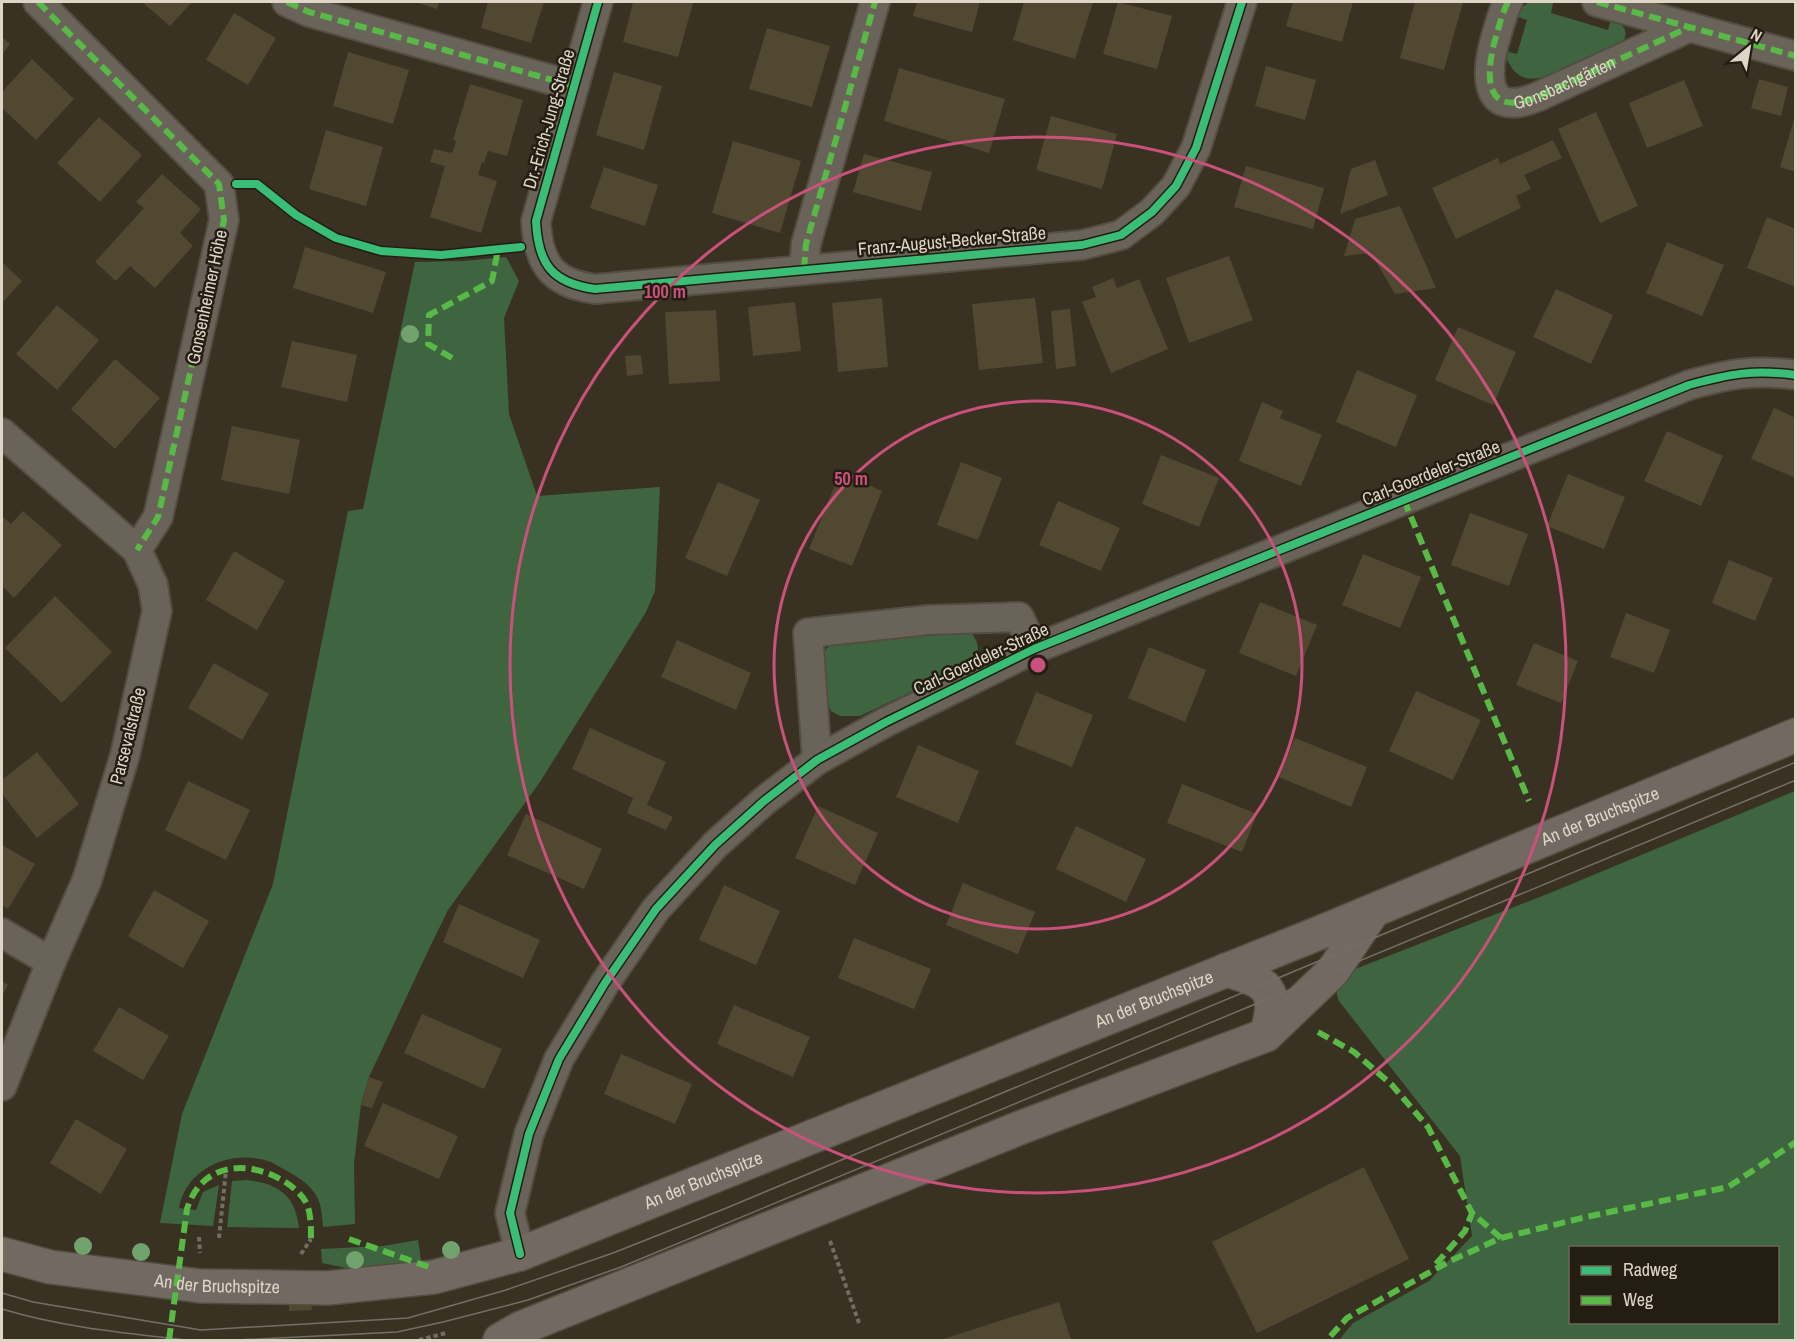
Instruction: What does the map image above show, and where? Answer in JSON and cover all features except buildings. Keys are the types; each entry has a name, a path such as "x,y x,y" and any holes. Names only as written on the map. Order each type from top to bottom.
{"main road":[{"name":"An der Bruchspitze","path":"2,1254 50,1267 200,1286 328,1288 434,1277 520,1254 1372,911 1796,735"},
{"path":"500,1341 521,1328 884,1182 1266,1035 1333,971 1372,911"},
{"path":"1226,970 1249,976 1264,984 1272,1008 1266,1035"}],"street":[{"name":"Gonsenheimer Höhe","path":"38,2 219,184 224,220 158,517 137,550"},
{"name":"Dr.-Erich-Jung-Straße","path":"287,2 309,12 574,86"},
{"name":"Dr.-Erich-Jung-Straße","path":"538,246 536,221 598,2"},
{"path":"804,269 806,244 875,2"},
{"name":"Gonsbachgärten","path":"1508,2 1490,57 1489,70 1490,85 1499,98 1513,103 1537,97 1690,27"},
{"path":"1597,2 1796,56"},
{"name":"Franz-August-Becker-Straße","path":"538,246 548,265 560,279 577,286 596,289 1082,245 1121,235 1152,212 1176,186 1196,148 1238,3"},
{"name":"Carl-Goerdeler-Straße","path":"520,1254 510,1213 529,1134 565,1050 605,983 656,909 715,845 764,801 817,760 886,722 1034,649 1689,385 1724,375 1765,371 1796,375"},
{"name":"Parsevalstraße","path":"2,433 137,550 153,585 157,610 125,755 87,880 51,962 2,1086"},
{"name":"Carl-Goerdeler-Straße","path":"817,760 808,633 928,620 1020,617 1034,649"},
{"path":"2,933 51,962"}],"path":[{"path":"219,1238 226,1170"},
{"path":"829,1238 859,1323"},
{"path":"419,1341 446,1333"}],"green space":[{"path":"1529,2 1553,3 1551,13 1608,30 1611,19 1623,26 1625,37 1620,44 1551,74 1532,79 1524,77 1516,73 1509,64 1504,51 1517,54 1527,20 1515,16 1516,12"},
{"path":"506,257 519,281 504,318 509,414 537,496 660,487 655,591 646,612 540,782 448,910 428,951 369,1077 361,1104 354,1164 355,1224 323,1227 321,1209 312,1190 296,1176 271,1162 256,1158 227,1160 213,1164 191,1182 183,1194 179,1208 196,1210 203,1192 219,1185 213,1226 160,1223 182,1114 273,884 348,511 363,509 415,262"},
{"path":"961,632 972,634 978,648 976,657 964,667 860,716 840,716 831,711 827,702 823,656 826,649 834,643"},
{"path":"1795,791 1795,1340 1339,1340 1353,1323 1429,1281 1472,1236 1460,1156 1339,1001 1338,984 1350,971 1550,893"},
{"path":"247,1180 268,1184 283,1193 294,1207 299,1228 227,1227 232,1181"},
{"path":"418,1240 422,1267 356,1270 322,1263 321,1249 383,1246"}],"tram line":[{"path":"2,1293 33,1302 201,1330 408,1318 506,1290 613,1253 724,1209 1796,762"},
{"path":"238,1340 397,1332 528,1300 621,1267 1796,780"},
{"path":"2,1309 70,1325 186,1340"}],"marked path":[{"path":"38,2 219,184 224,220 158,517 137,550"},
{"path":"287,2 309,12 574,86"},
{"path":"804,269 806,244 875,2"},
{"path":"1508,2 1493,47 1490,75 1496,96 1505,102 1518,102 1537,97 1690,27"},
{"path":"1597,2 1796,56"},
{"path":"452,358 428,344 429,315 492,281 498,249"},
{"path":"1404,500 1529,801"},
{"path":"1318,1032 1354,1052 1392,1085 1428,1127 1472,1213 1501,1238 1450,1261 1347,1318 1327,1340"},
{"path":"1501,1238 1586,1217 1728,1187 1796,1142"},
{"path":"169,1340 187,1209 194,1194 213,1175 239,1168 254,1169 286,1182 297,1191 308,1207 311,1239"},
{"path":"1436,1264 1465,1231 1472,1213"},
{"path":"349,1239 432,1268"}],"cycle path":[{"path":"598,2 536,221 540,249 550,269 568,282 595,289 1082,245 1121,235 1152,212 1176,186 1196,148 1242,2"},
{"path":"236,184 257,184 296,215 336,238 381,251 441,255 521,247"},
{"path":"520,1254 510,1213 529,1134 559,1059 605,983 656,909 715,845 764,801 817,760 886,722 1034,649 1689,385 1742,374 1767,372 1796,375"}]}
